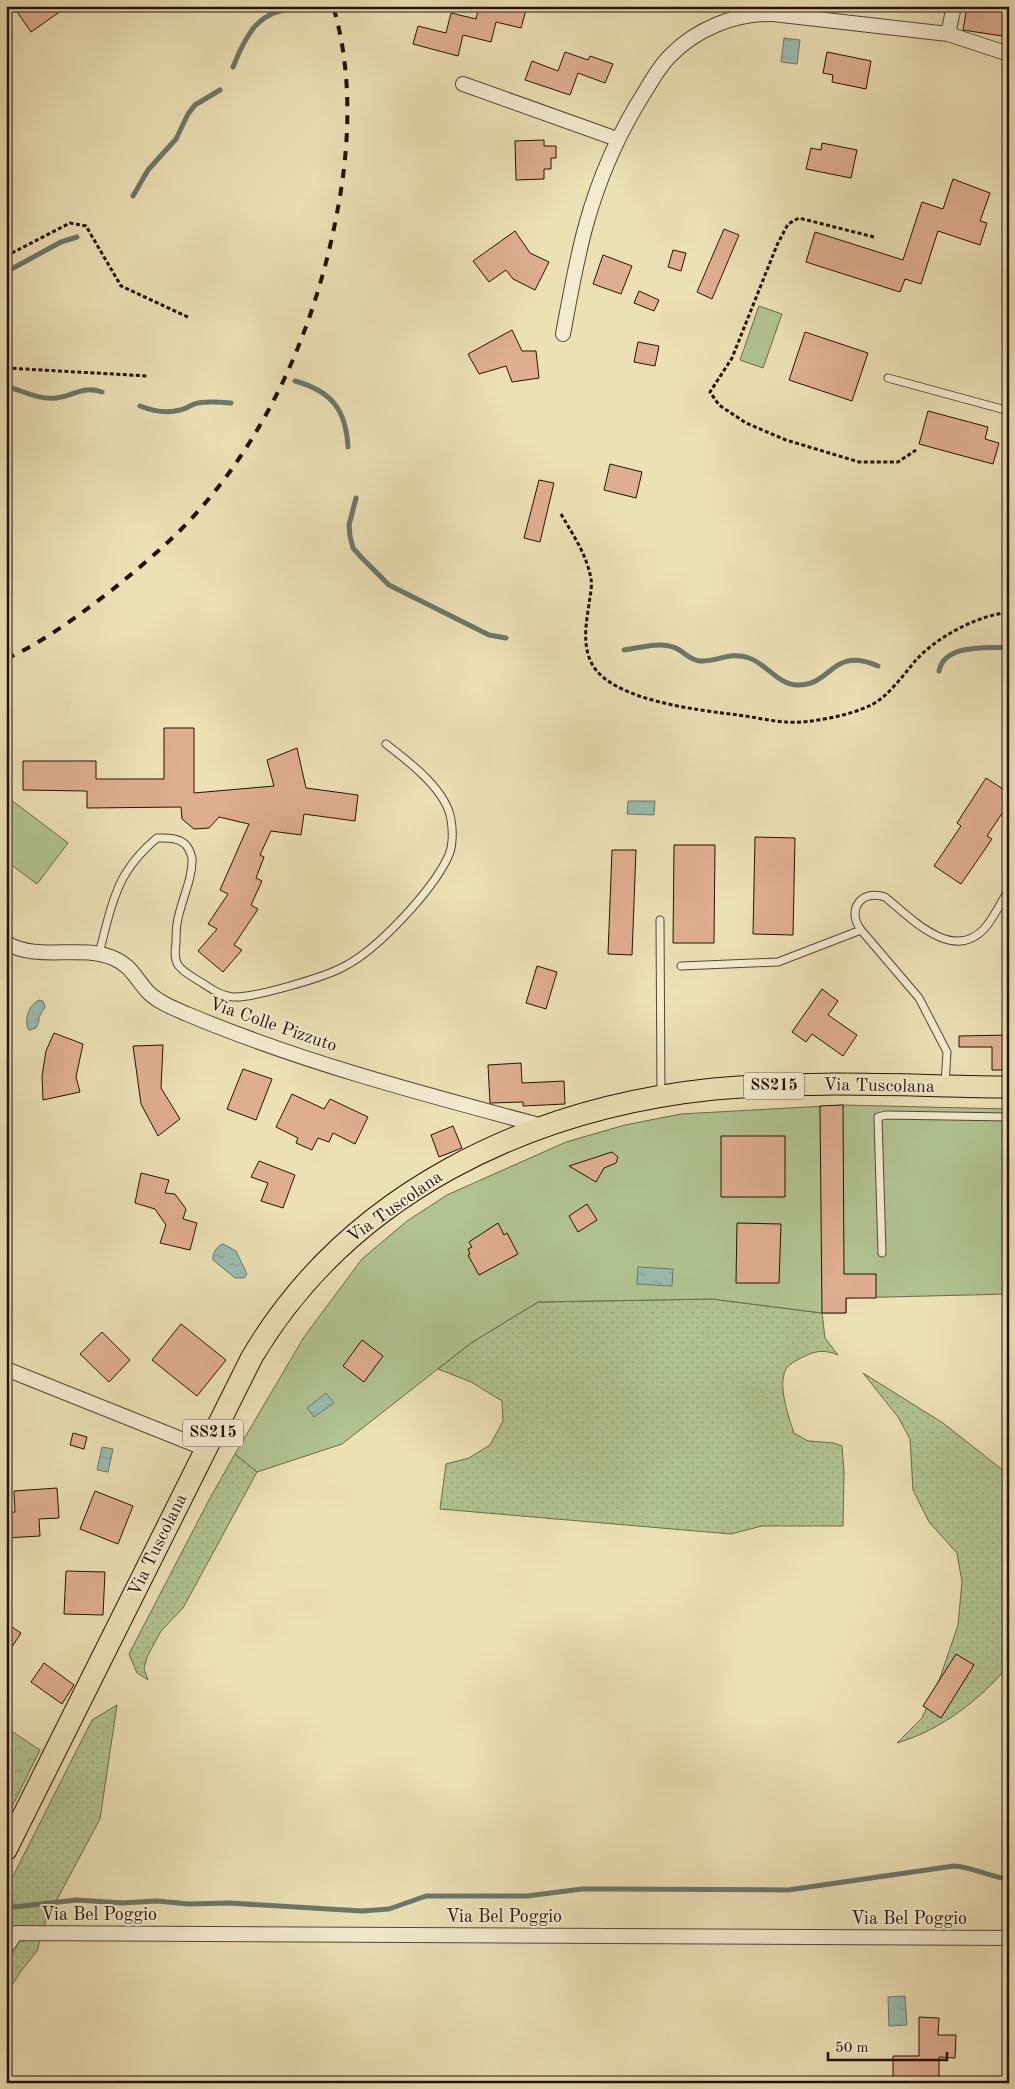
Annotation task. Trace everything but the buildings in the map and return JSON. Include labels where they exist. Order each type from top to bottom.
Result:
[{"type":"main road","name":"Via Tuscolana","points":[[6,1850],[252,1357],[269,1329],[297,1292],[342,1244],[374,1217],[425,1179],[500,1140],[596,1111],[661,1097],[700,1091],[757,1086],[945,1086],[983,1084],[1009,1087]]},
{"type":"street","points":[[948,34],[954,6]]},
{"type":"street","points":[[563,334],[586,225],[617,139],[654,76],[671,55],[698,35],[735,18],[773,14],[948,34],[1009,54]]},
{"type":"street","points":[[463,84],[617,139]]},
{"type":"street","name":"Via Colle Pizzuto","points":[[6,943],[27,952],[99,954],[114,958],[128,966],[148,992],[161,1002],[197,1018],[274,1047],[402,1087],[543,1126]]},
{"type":"street","points":[[6,1368],[206,1449]]},
{"type":"street","name":"Via Bel Poggio","points":[[6,1948],[16,1933],[1009,1938]]},
{"type":"lane","points":[[888,378],[1009,411]]},
{"type":"lane","points":[[99,954],[112,907],[125,874],[156,838],[173,838],[186,844],[192,856],[188,882],[177,923],[175,953],[178,964],[188,975],[222,994],[245,996],[324,975],[346,966],[366,952],[389,931],[429,887],[449,856],[452,836],[451,818],[438,794],[427,779],[386,744]]},
{"type":"lane","points":[[945,1086],[947,1052],[919,998],[861,930],[855,919],[857,906],[866,897],[879,895],[885,897],[932,934],[945,940],[959,941],[972,938],[983,930],[1009,889]]},
{"type":"lane","points":[[660,920],[661,1097]]},
{"type":"lane","points":[[681,966],[778,962],[861,930]]},
{"type":"lane","points":[[882,1253],[878,1117],[886,1115],[1009,1117]]},
{"type":"path","points":[[874,237],[799,218],[788,224],[777,245],[732,358],[710,392],[719,405],[746,423],[786,440],[859,462],[898,462],[916,450]]},
{"type":"path","points":[[6,256],[70,223],[86,226],[121,286],[190,318]]},
{"type":"path","points":[[6,368],[148,376]]},
{"type":"path","points":[[561,514],[586,556],[592,581],[584,640],[592,664],[609,683],[655,701],[692,709],[788,722],[831,718],[872,705],[902,678],[917,659],[936,643],[992,614],[1009,612]]},
{"type":"green space","points":[[759,306],[782,314],[763,368],[740,360]]},
{"type":"green space","points":[[6,796],[68,843],[37,884],[6,861]]},
{"type":"green space","points":[[843,1105],[1009,1109],[1009,1294],[846,1298],[846,1313],[822,1313],[712,1299],[538,1302],[471,1343],[342,1444],[257,1472],[235,1454],[304,1337],[362,1259],[407,1221],[447,1195],[566,1142],[625,1125],[681,1114]]},
{"type":"green space","points":[[712,1299],[822,1313],[825,1338],[838,1355],[829,1352],[818,1352],[809,1354],[792,1363],[786,1369],[783,1392],[794,1433],[808,1441],[834,1443],[842,1446],[844,1472],[843,1526],[762,1526],[731,1534],[440,1509],[446,1464],[469,1458],[490,1445],[503,1421],[502,1401],[471,1382],[438,1369],[471,1343],[538,1302]]},
{"type":"green space","points":[[863,1373],[943,1423],[1009,1475],[1009,1665],[998,1678],[959,1712],[929,1730],[897,1743],[922,1718],[940,1678],[958,1625],[962,1582],[957,1553],[929,1522],[913,1490],[910,1439],[898,1417]]},
{"type":"green space","points":[[235,1454],[257,1472],[183,1608],[161,1631],[147,1657],[144,1669],[148,1680],[137,1673],[129,1654]]},
{"type":"green space","points":[[117,1705],[100,1819],[46,1920],[37,1951],[21,1971],[6,1995],[6,1890],[92,1720]]},
{"type":"green space","points":[[13,1732],[40,1750],[6,1819],[6,1736]]},
{"type":"water","points":[[784,38],[800,40],[797,64],[781,62]]},
{"type":"water","points":[[628,801],[655,801],[654,815],[627,814]]},
{"type":"water","points":[[39,1000],[43,1001],[45,1007],[39,1017],[36,1028],[29,1030],[27,1026],[28,1013],[32,1005]]},
{"type":"water","points":[[223,1244],[236,1251],[247,1274],[244,1278],[235,1278],[213,1260],[215,1250]]},
{"type":"water","points":[[638,1267],[673,1269],[672,1286],[637,1284]]},
{"type":"water","points":[[326,1393],[334,1403],[314,1417],[307,1408]]},
{"type":"water","points":[[102,1447],[113,1449],[108,1472],[97,1470]]},
{"type":"water","points":[[905,1996],[907,2025],[889,2026],[888,1997]]},
{"type":"waterway","points":[[233,67],[243,44],[256,25],[274,13],[300,9]]},
{"type":"waterway","points":[[133,196],[148,170],[176,139],[188,114],[195,105],[220,90]]},
{"type":"waterway","points":[[6,272],[61,242],[77,237]]},
{"type":"waterway","points":[[295,381],[318,390],[334,404],[344,422],[348,447]]},
{"type":"waterway","points":[[6,386],[50,398],[63,397],[84,390],[102,392]]},
{"type":"waterway","points":[[140,406],[155,411],[170,412],[198,403],[231,403]]},
{"type":"waterway","points":[[356,498],[349,525],[353,548],[389,585],[489,635],[506,638]]},
{"type":"waterway","points":[[624,650],[655,645],[667,646],[677,648],[693,659],[700,661],[742,656],[755,661],[784,682],[798,685],[819,679],[841,663],[863,661],[878,666]]},
{"type":"waterway","points":[[939,671],[943,662],[949,656],[958,652],[968,649],[1009,647]]},
{"type":"waterway","points":[[14,1907],[77,1900],[122,1903],[157,1901],[189,1904],[229,1903],[362,1911],[389,1909],[426,1896],[527,1896],[582,1889],[788,1890],[954,1866],[1009,1879]]},
{"type":"railway","points":[[6,659],[61,628],[112,590],[163,547],[182,529],[219,486],[244,452],[266,415],[302,337],[328,255],[337,213],[345,162],[347,110],[344,57],[333,6]]}]
